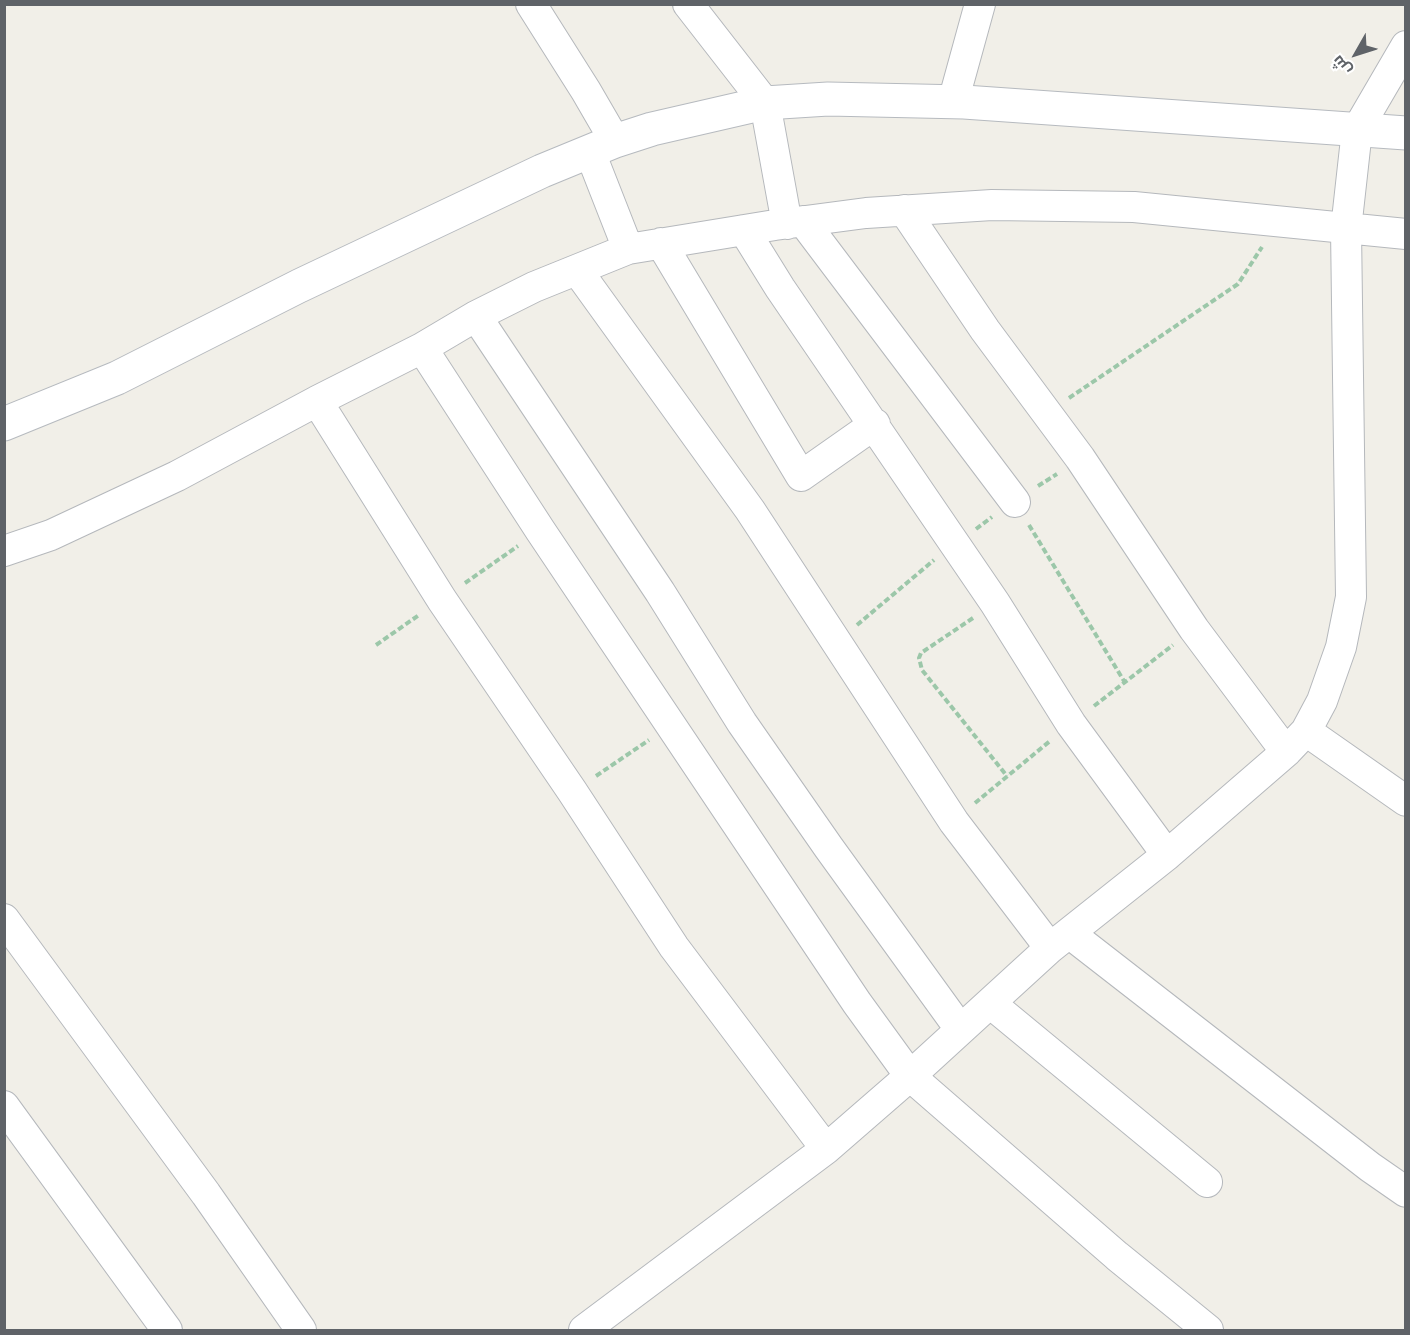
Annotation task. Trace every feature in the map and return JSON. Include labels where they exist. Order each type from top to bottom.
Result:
[{"type":"main road","points":[[4,424],[117,378],[299,286],[542,171],[602,146],[652,129],[765,103],[828,99],[953,102],[1406,133]]},
{"type":"street","points":[[531,4],[586,91],[628,249]]},
{"type":"street","points":[[688,4],[765,103],[795,222],[1015,502]]},
{"type":"street","points":[[953,102],[980,4]]},
{"type":"street","points":[[584,1330],[826,1149],[1059,940],[1167,855],[1286,752],[1306,731],[1322,700],[1341,647],[1351,597],[1346,229],[1358,130],[1406,46]]},
{"type":"street","points":[[4,551],[51,535],[177,476],[422,348],[476,316],[534,287],[628,249],[795,222],[904,210],[1035,204],[1134,207],[1406,234]]},
{"type":"street","points":[[904,210],[985,330],[1080,458],[1194,628],[1286,752]]},
{"type":"street","points":[[744,230],[780,288],[995,603],[1071,724],[1167,855]]},
{"type":"street","points":[[661,243],[801,476],[874,424]]},
{"type":"street","points":[[577,270],[743,500],[954,822],[1059,940],[1406,1192]]},
{"type":"street","points":[[476,316],[660,592],[742,723],[960,1029]]},
{"type":"street","points":[[422,348],[671,726],[857,1003],[910,1076],[1117,1257],[1208,1330]]},
{"type":"street","points":[[317,401],[442,600],[674,946],[826,1149]]},
{"type":"street","points":[[1306,731],[1406,801]]},
{"type":"street","points":[[4,919],[206,1194],[301,1330]]},
{"type":"street","points":[[990,1003],[1207,1182]]},
{"type":"street","points":[[4,1106],[167,1330]]},
{"type":"path","points":[[1046,413],[1238,284],[1276,222]]},
{"type":"path","points":[[836,642],[955,543],[1080,458]]},
{"type":"path","points":[[1015,502],[1124,681]]},
{"type":"path","points":[[376,645],[540,530]]},
{"type":"path","points":[[995,603],[921,653],[919,658],[922,670],[1007,776]]},
{"type":"path","points":[[954,822],[1124,681],[1194,628]]},
{"type":"path","points":[[572,791],[671,726]]}]
